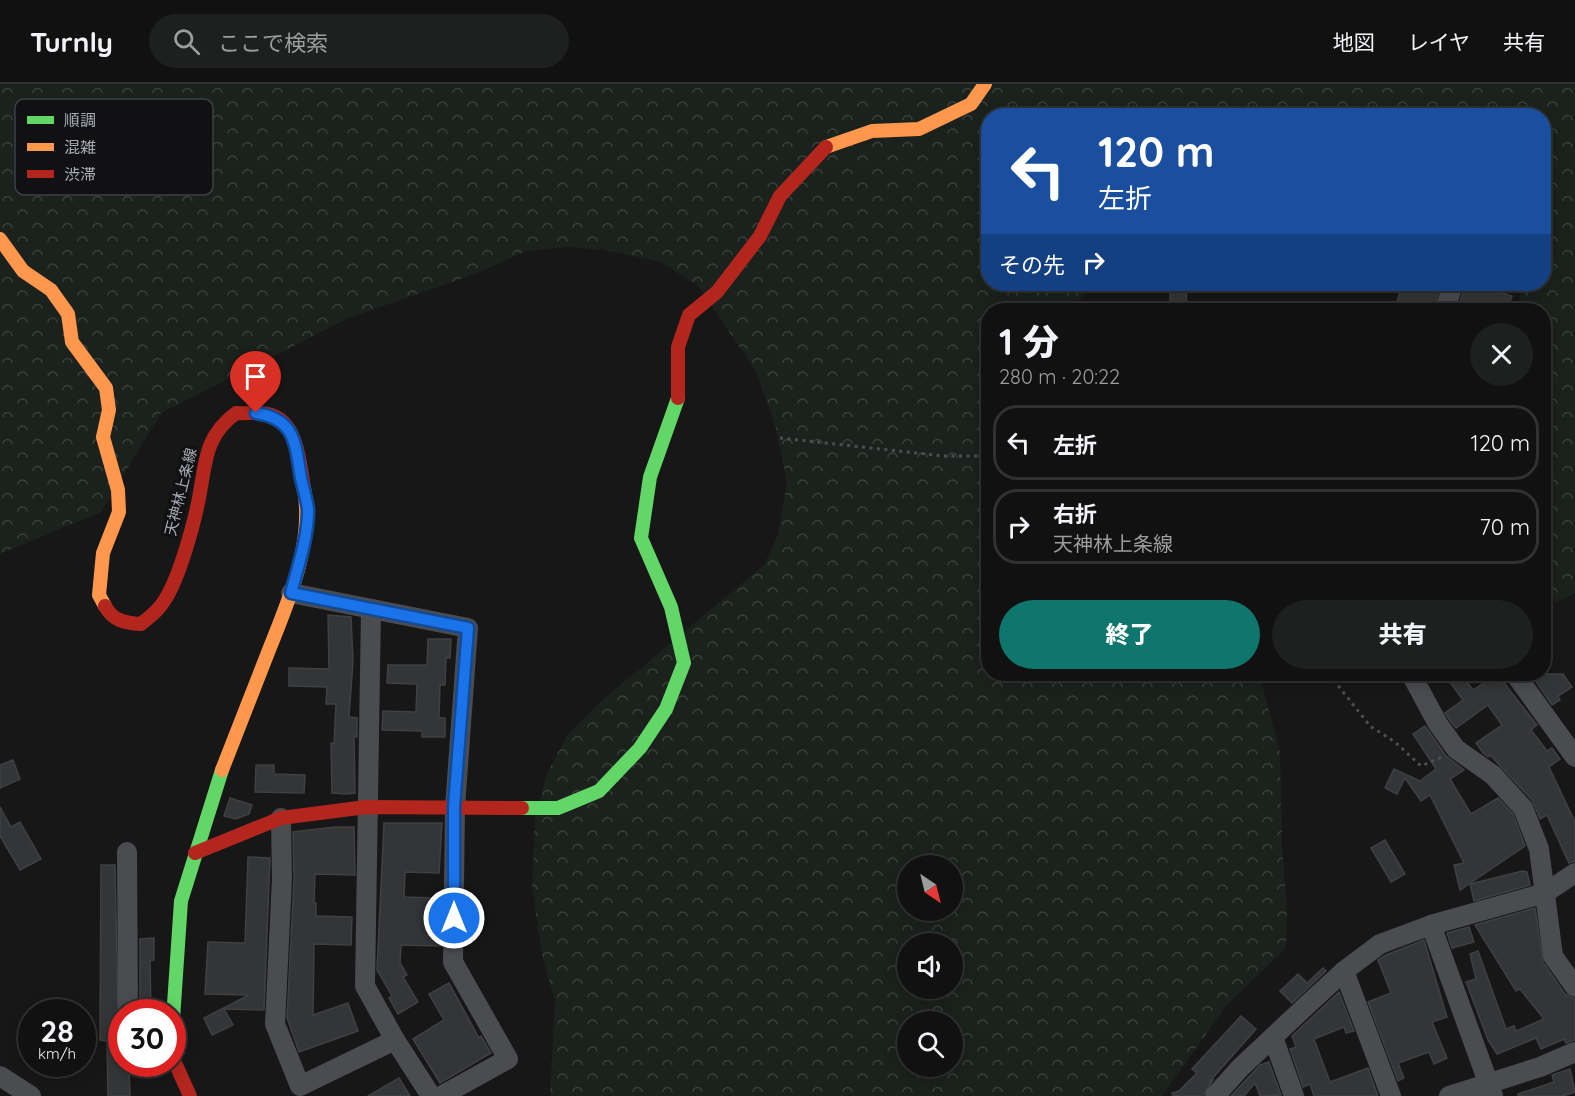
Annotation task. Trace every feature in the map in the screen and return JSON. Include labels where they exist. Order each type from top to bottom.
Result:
[{"type":"main road","points":[[195,853],[281,818],[366,807],[558,808],[599,791],[640,748],[666,709],[684,663],[671,607],[641,538],[650,477],[678,402],[678,347],[689,315],[717,292],[760,236],[780,196],[827,146],[872,131],[919,129],[971,104],[985,84]]},
{"type":"main road","name":"天神林上条線","points":[[0,239],[23,271],[51,290],[68,314],[72,342],[106,388],[109,410],[103,437],[118,490],[119,512],[103,554],[99,574],[99,595],[109,614],[123,623],[141,624],[157,611],[167,597],[199,500],[206,457],[214,433],[221,424],[236,413],[273,415],[287,425],[298,452],[308,509],[303,544],[291,593],[220,775],[181,901],[174,999]]},
{"type":"main road","points":[[181,1077],[190,1096]]},
{"type":"street","points":[[291,593],[468,628],[454,807],[453,962],[508,1059],[441,1096]]},
{"type":"street","points":[[371,609],[366,807],[365,986],[395,1040],[431,1096]]},
{"type":"street","points":[[1415,681],[1438,724],[1456,748],[1493,775],[1523,808],[1539,849],[1553,956],[1575,987]]},
{"type":"street","points":[[1520,681],[1575,757]]},
{"type":"street","points":[[281,818],[282,879],[275,1024],[300,1086],[395,1040]]},
{"type":"street","points":[[127,852],[128,999]]},
{"type":"street","points":[[1215,1096],[1344,971],[1380,944],[1431,925],[1545,893],[1575,873]]},
{"type":"street","points":[[1431,925],[1491,1090]]},
{"type":"street","points":[[1344,971],[1391,1096]]},
{"type":"street","points":[[1274,1037],[1294,1096]]},
{"type":"street","points":[[1449,1096],[1491,1090],[1575,1052]]},
{"type":"street","points":[[0,1076],[31,1096]]},
{"type":"path","points":[[780,438],[944,456],[981,456]]},
{"type":"path","points":[[1335,681],[1370,726],[1395,742],[1421,766],[1456,748]]},
{"type":"green space","points":[[0,84],[1575,84],[1575,593],[1556,603],[1551,596],[1551,303],[1520,303],[1520,291],[1551,291],[1551,108],[981,108],[981,291],[1089,291],[1075,303],[981,303],[981,681],[1261,681],[1280,752],[1282,846],[1287,909],[1286,948],[1226,1006],[1162,1096],[550,1096],[555,1002],[542,955],[532,887],[535,818],[547,773],[568,734],[600,702],[764,565],[778,535],[787,483],[776,428],[757,373],[698,286],[661,262],[606,250],[566,247],[526,251],[478,273],[349,318],[161,413],[101,512],[0,554]]},
{"type":"building","points":[[1170,291],[1187,291],[1186,303],[1170,303]]},
{"type":"building","points":[[1400,291],[1439,291],[1435,303],[1397,303]]},
{"type":"building","points":[[1463,291],[1494,291],[1512,296],[1510,303],[1460,303]]},
{"type":"building","points":[[328,615],[351,617],[353,661],[349,717],[357,718],[357,737],[354,736],[355,793],[332,793],[331,743],[334,744],[336,704],[326,704],[327,687],[289,686],[289,668],[329,669]]},
{"type":"building","points":[[428,639],[451,639],[450,658],[446,658],[445,685],[440,685],[439,718],[445,718],[445,737],[422,737],[422,731],[382,730],[383,711],[416,712],[417,684],[387,683],[388,665],[427,665]]},
{"type":"building","points":[[1551,674],[1563,674],[1572,687],[1558,696],[1560,700],[1552,705],[1536,681],[1551,681]]},
{"type":"building","points":[[1449,681],[1466,681],[1473,690],[1486,681],[1502,681],[1537,725],[1531,730],[1547,751],[1552,748],[1560,759],[1549,767],[1575,822],[1575,861],[1569,863],[1547,815],[1540,819],[1532,800],[1490,755],[1488,757],[1483,753],[1476,743],[1502,725],[1488,705],[1456,728],[1448,718],[1445,713],[1463,700]]},
{"type":"building","points":[[1425,726],[1446,756],[1464,770],[1450,779],[1471,814],[1498,798],[1513,814],[1525,846],[1460,890],[1454,865],[1464,863],[1430,795],[1421,801],[1405,778],[1397,794],[1385,788],[1394,769],[1420,781],[1436,769],[1413,734]]},
{"type":"building","points":[[13,760],[20,779],[0,788],[0,765]]},
{"type":"building","points":[[256,765],[274,765],[274,774],[305,775],[304,793],[255,792]]},
{"type":"building","points":[[230,798],[252,805],[249,814],[236,819],[224,816]]},
{"type":"building","points":[[0,807],[11,827],[20,822],[41,859],[20,870],[0,836]]},
{"type":"building","points":[[384,823],[442,823],[439,873],[405,872],[404,897],[438,898],[437,927],[441,927],[441,946],[401,945],[400,963],[407,975],[403,977],[418,1002],[398,1014],[389,998],[392,996],[377,970]]},
{"type":"building","points":[[354,827],[355,875],[315,874],[314,903],[316,903],[316,916],[352,917],[351,945],[314,944],[313,1015],[348,1003],[358,1031],[299,1052],[287,1018],[294,880],[293,832]]},
{"type":"building","points":[[1385,840],[1405,874],[1391,882],[1371,848]]},
{"type":"building","points":[[248,857],[270,858],[264,1010],[224,1009],[233,1025],[212,1035],[204,1018],[249,995],[205,994],[208,942],[245,943]]},
{"type":"building","points":[[101,865],[115,865],[118,999],[108,999],[108,1077],[129,1077],[130,1096],[108,1096],[107,1041],[100,1040]]},
{"type":"building","points":[[1522,871],[1527,872],[1530,885],[1474,901],[1470,884]]},
{"type":"building","points":[[1535,908],[1543,962],[1565,994],[1575,999],[1575,1040],[1566,1043],[1564,1039],[1541,1049],[1536,1038],[1497,1054],[1488,1040],[1466,982],[1476,979],[1470,954],[1478,951],[1506,1029],[1514,1026],[1516,1031],[1544,1019],[1520,989],[1516,991],[1475,925]]},
{"type":"building","points":[[1469,927],[1474,942],[1452,948],[1447,933]]},
{"type":"building","points":[[154,938],[154,960],[150,960],[151,999],[140,999],[140,939]]},
{"type":"building","points":[[1424,940],[1447,1017],[1432,1022],[1447,1058],[1434,1064],[1429,1052],[1398,1063],[1404,1078],[1398,1081],[1368,1002],[1391,993],[1378,960]]},
{"type":"building","points":[[1323,968],[1326,971],[1292,1003],[1280,991],[1298,974],[1307,983]]},
{"type":"building","points":[[449,983],[479,1038],[481,1036],[491,1053],[440,1083],[413,1039],[444,1020],[429,994]]},
{"type":"building","points":[[1339,992],[1354,1031],[1346,1033],[1344,1027],[1314,1039],[1330,1082],[1368,1068],[1378,1096],[1314,1096],[1310,1084],[1303,1087],[1290,1049],[1296,1047],[1292,1036]]},
{"type":"building","points":[[1241,1016],[1256,1029],[1210,1081],[1213,1080],[1203,1096],[1173,1096],[1172,1093],[1179,1091],[1197,1073],[1192,1069]]},
{"type":"building","points":[[1269,1062],[1281,1095],[1260,1096],[1255,1083],[1244,1096],[1231,1096],[1260,1065]]},
{"type":"building","points":[[1570,1069],[1575,1092],[1563,1096],[1518,1096],[1518,1094],[1554,1082],[1552,1075]]},
{"type":"building","points":[[399,1078],[410,1096],[368,1096]]},
{"type":"traffic: fast","points":[[522,808],[558,808],[599,791],[640,748],[666,709],[684,663],[671,607],[641,538],[650,477],[678,398]]},
{"type":"traffic: fast","points":[[174,999],[181,901],[222,770]]},
{"type":"traffic: slow","points":[[826,147],[872,131],[919,129],[971,104],[985,84]]},
{"type":"traffic: slow","points":[[0,239],[23,271],[51,290],[68,314],[72,342],[106,388],[109,410],[103,437],[118,490],[119,512],[103,553],[99,595],[105,606]]},
{"type":"traffic: slow","points":[[222,770],[291,594],[305,531],[304,488]]},
{"type":"traffic: jam","points":[[678,398],[678,347],[689,315],[717,292],[760,236],[780,196],[826,147]]},
{"type":"traffic: jam","points":[[105,606],[112,615],[120,620],[141,624],[164,602],[190,535],[208,451],[218,431],[236,413],[265,414],[282,421],[293,437],[304,488]]},
{"type":"traffic: jam","points":[[195,853],[281,818],[366,807],[522,808]]},
{"type":"traffic: jam","points":[[181,1077],[190,1096]]},
{"type":"route","points":[[256,413],[273,415],[287,425],[298,452],[300,475],[308,509],[303,544],[291,593],[468,628],[454,807],[454,918]]}]
